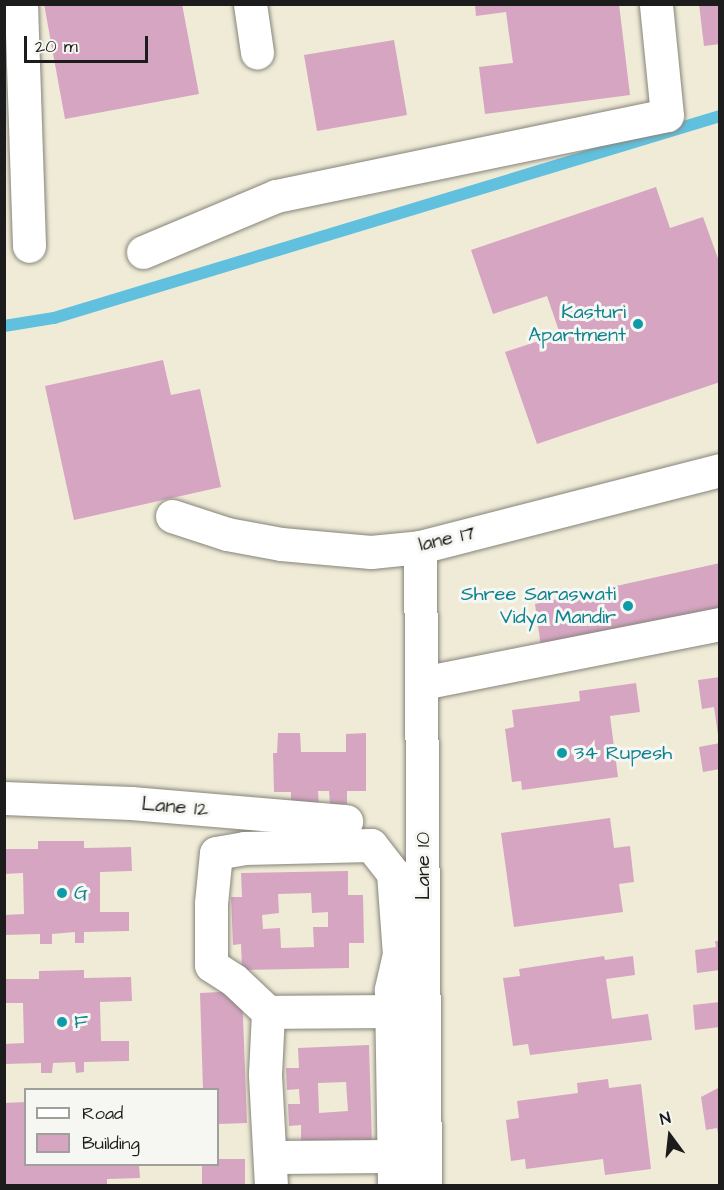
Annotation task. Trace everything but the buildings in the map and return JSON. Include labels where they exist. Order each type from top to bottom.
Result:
[{"type":"street","points":[[21,4],[29,246]]},
{"type":"street","points":[[250,4],[257,52]]},
{"type":"street","points":[[143,252],[276,196],[667,115],[656,4]]},
{"type":"street","name":"lane 17","points":[[172,516],[227,534],[281,544],[371,552],[420,547],[720,470]]},
{"type":"street","name":"Lane 10","points":[[420,547],[423,682],[425,1185]]},
{"type":"street","points":[[423,682],[720,624]]},
{"type":"street","name":"Lane 12","points":[[4,798],[131,803],[346,821]]},
{"type":"street","points":[[268,1012],[265,1074],[270,1171],[394,1171],[391,1012],[391,990],[399,954],[393,873],[370,845],[244,848],[216,853],[210,903],[211,965],[234,980],[268,1012],[391,1012],[424,1011]]},
{"type":"waterway","points":[[4,326],[54,318],[720,116]]},
{"type":"place","name":"Kasturi Apartment","points":[[638,324]]},
{"type":"place","name":"Shree Saraswati Vidya Mandir","points":[[628,606]]},
{"type":"place","name":"34 Rupesh","points":[[562,753]]},
{"type":"place","name":"G","points":[[62,893]]},
{"type":"place","name":"F","points":[[62,1022]]}]
